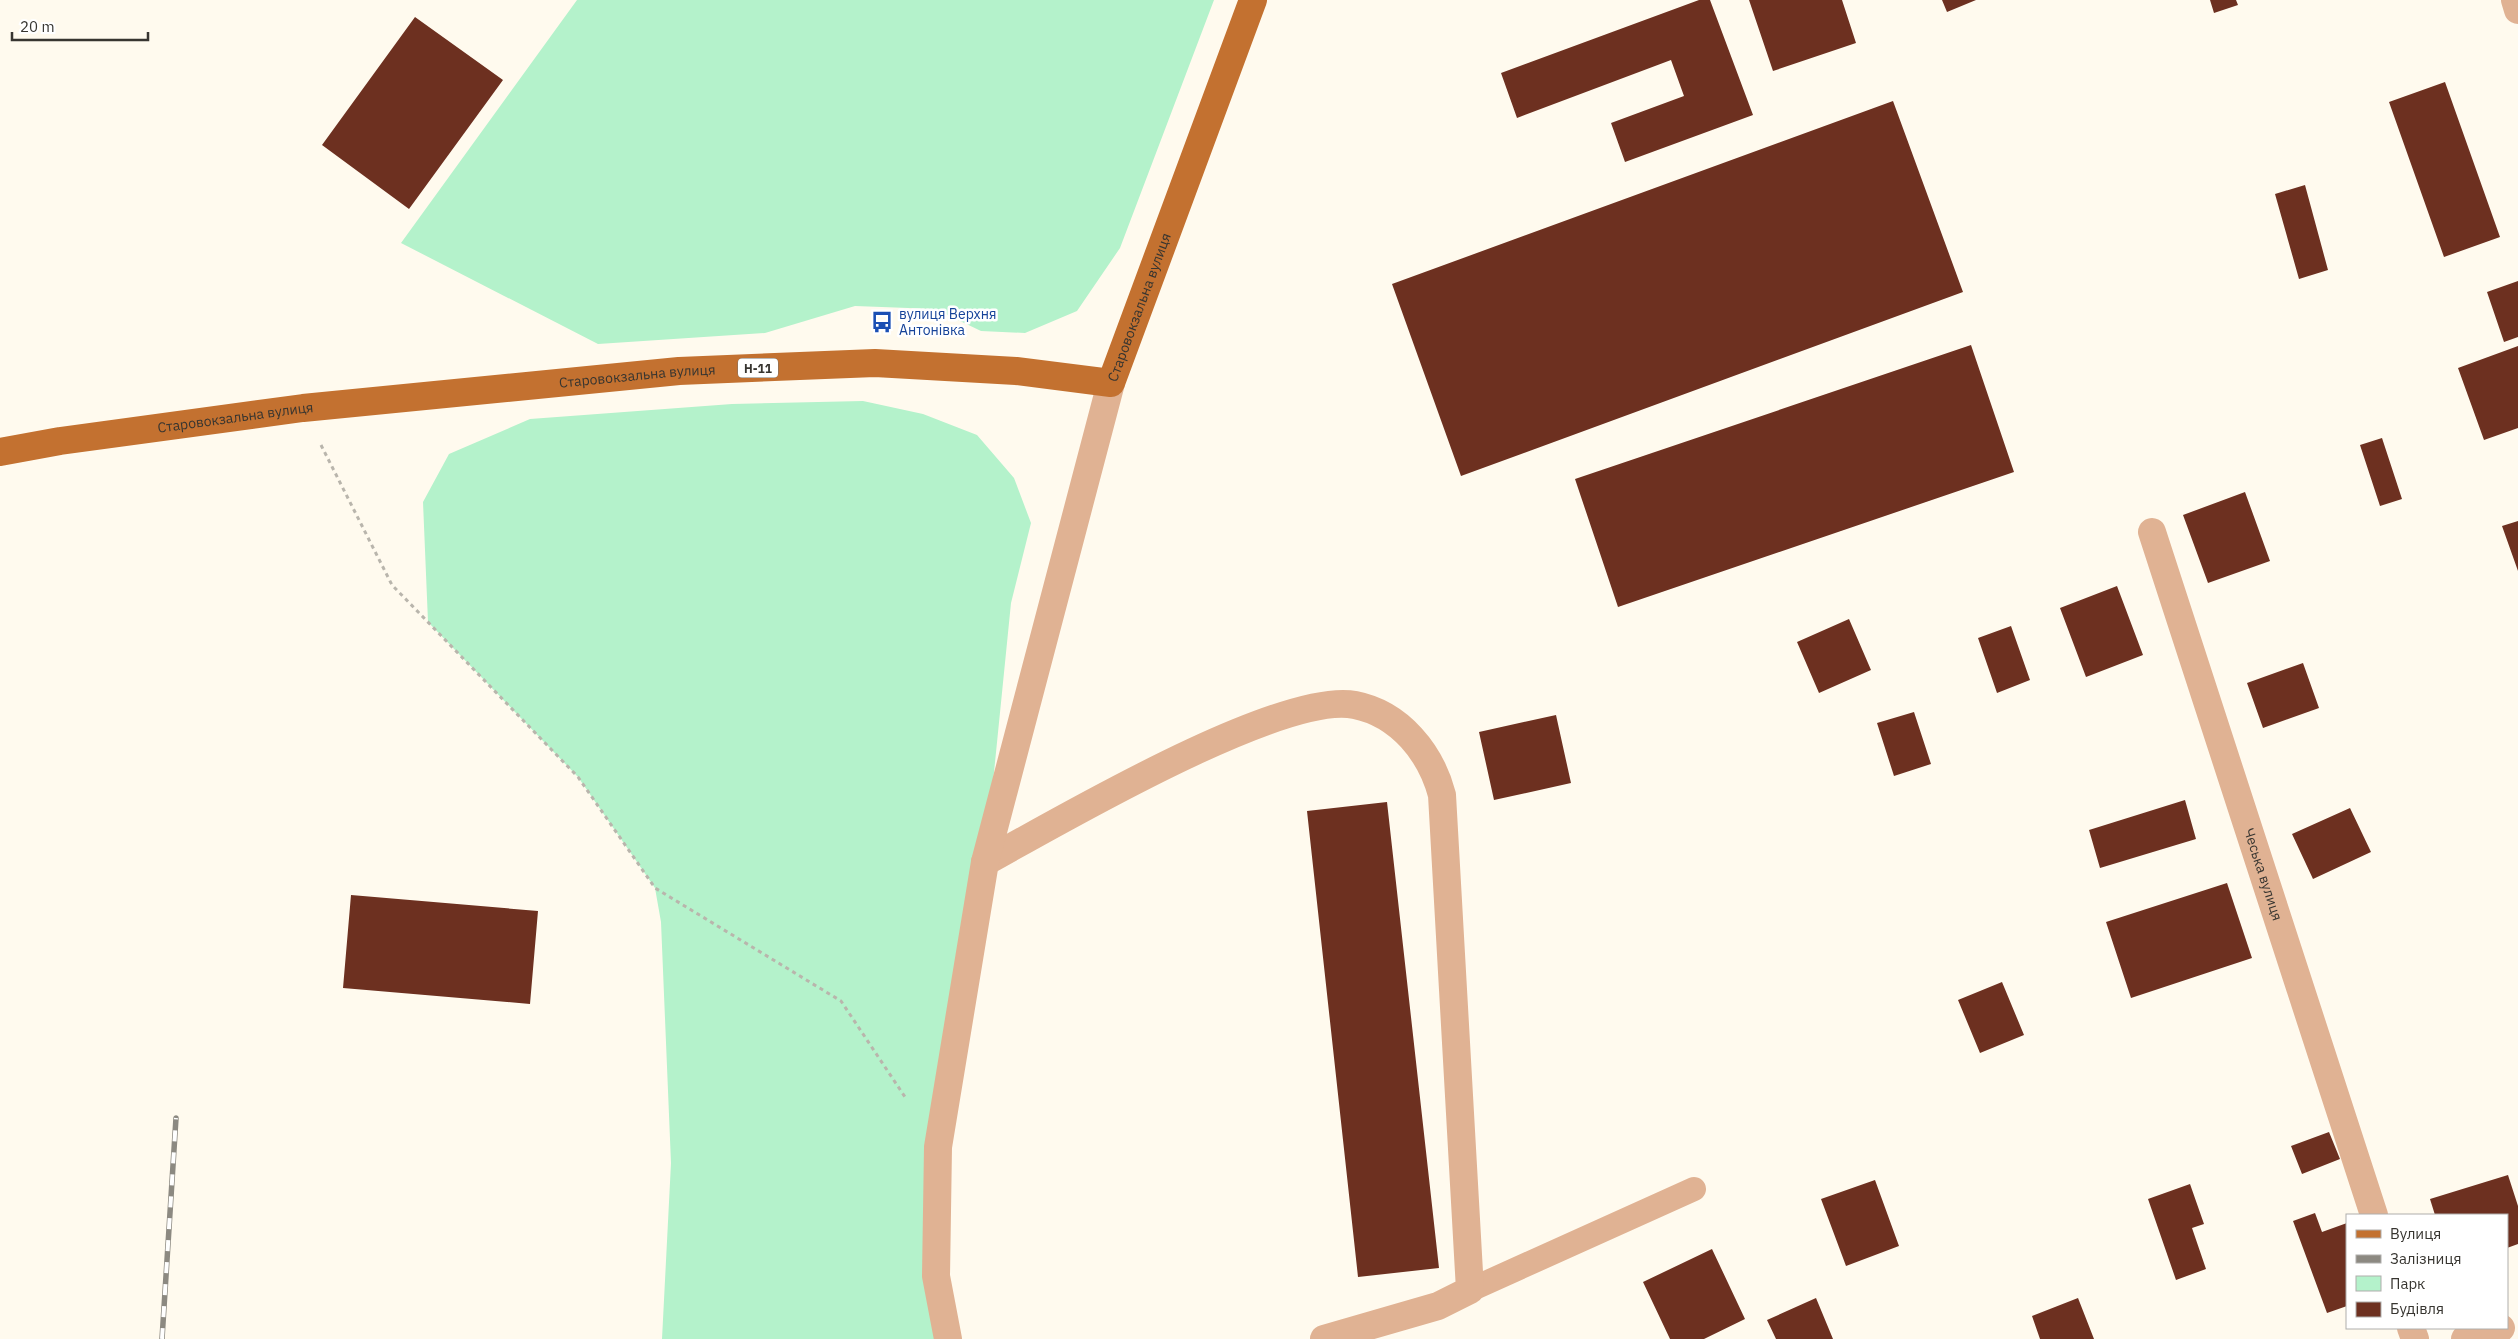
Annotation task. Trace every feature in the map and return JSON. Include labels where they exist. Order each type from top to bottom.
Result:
[{"type":"main road","name":"Старовокзальна вулиця","points":[[0,452],[60,441],[303,408],[679,371],[875,363],[1016,371],[1111,383],[1253,0]]},
{"type":"street","points":[[2515,0],[2518,10]]},
{"type":"street","points":[[948,1339],[936,1276],[938,1147],[985,862],[1111,383]]},
{"type":"street","name":"Чеська вулиця","points":[[2152,532],[2374,1214]]},
{"type":"street","points":[[985,862],[1159,770],[1240,731],[1309,707],[1354,704],[1375,711],[1393,721],[1426,755],[1436,774],[1442,795],[1470,1290],[1438,1306],[1324,1339]]},
{"type":"street","points":[[2465,1339],[2498,1329]]},
{"type":"lane","points":[[1470,1290],[1694,1189]]},
{"type":"path","points":[[303,408],[392,584],[578,777],[654,888],[841,1001],[938,1147]]},
{"type":"green space","points":[[577,0],[1214,0],[1120,248],[1077,311],[1025,333],[981,331],[935,309],[855,306],[765,333],[598,344],[401,243]]},
{"type":"green space","points":[[863,401],[923,414],[977,435],[1014,478],[1031,523],[1011,603],[985,862],[938,1147],[948,1339],[662,1339],[671,1163],[661,922],[655,888],[578,777],[428,622],[423,502],[449,454],[530,419],[732,404]]},
{"type":"building","points":[[1699,0],[1710,0],[1753,115],[1625,162],[1611,123],[1684,96],[1671,60],[1517,118],[1501,73]]},
{"type":"building","points":[[1749,0],[1842,0],[1856,43],[1773,71]]},
{"type":"building","points":[[1942,0],[1976,0],[1947,12]]},
{"type":"building","points":[[2210,0],[2236,0],[2238,5],[2214,13]]},
{"type":"building","points":[[415,17],[503,80],[409,209],[322,145]]},
{"type":"building","points":[[2445,82],[2500,237],[2444,257],[2389,102]]},
{"type":"building","points":[[1893,101],[1963,292],[1461,476],[1392,284]]},
{"type":"building","points":[[2305,185],[2328,270],[2299,279],[2275,194]]},
{"type":"building","points":[[2518,281],[2518,337],[2504,342],[2487,292]]},
{"type":"building","points":[[1971,345],[2014,472],[1618,607],[1575,479]]},
{"type":"building","points":[[2518,346],[2518,428],[2484,440],[2458,368]]},
{"type":"building","points":[[2382,438],[2402,499],[2380,506],[2360,445]]},
{"type":"building","points":[[2245,492],[2270,561],[2208,583],[2183,515]]},
{"type":"building","points":[[2518,521],[2518,571],[2502,526]]},
{"type":"building","points":[[2117,586],[2143,655],[2086,677],[2060,608]]},
{"type":"building","points":[[1849,619],[1871,670],[1819,693],[1797,642]]},
{"type":"building","points":[[2011,626],[2030,680],[1997,693],[1978,638]]},
{"type":"building","points":[[2303,663],[2319,708],[2263,728],[2247,683]]},
{"type":"building","points":[[1914,712],[1931,764],[1894,776],[1877,723]]},
{"type":"building","points":[[1556,715],[1571,783],[1494,800],[1479,732]]},
{"type":"building","points":[[2185,800],[2196,839],[2100,868],[2089,830]]},
{"type":"building","points":[[1387,802],[1439,1268],[1358,1277],[1307,811]]},
{"type":"building","points":[[2350,808],[2371,852],[2313,879],[2292,834]]},
{"type":"building","points":[[2227,883],[2252,958],[2131,998],[2106,922]]},
{"type":"building","points":[[351,895],[538,911],[530,1004],[343,988]]},
{"type":"building","points":[[2002,982],[2024,1035],[1980,1053],[1958,1000]]},
{"type":"building","points":[[2329,1132],[2340,1159],[2302,1174],[2291,1146]]},
{"type":"building","points":[[2508,1175],[2518,1206],[2518,1244],[2508,1248],[2508,1214],[2435,1214],[2430,1199]]},
{"type":"building","points":[[1875,1180],[1899,1246],[1846,1266],[1821,1199]]},
{"type":"building","points":[[2190,1184],[2204,1224],[2192,1228],[2206,1269],[2176,1280],[2148,1199]]},
{"type":"building","points":[[2315,1213],[2322,1232],[2346,1223],[2346,1306],[2327,1313],[2293,1221]]},
{"type":"building","points":[[1712,1249],[1745,1319],[1704,1339],[1670,1339],[1643,1282]]},
{"type":"building","points":[[1816,1298],[1833,1339],[1776,1339],[1767,1320]]},
{"type":"building","points":[[2078,1298],[2094,1339],[2040,1339],[2032,1316]]},
{"type":"railway","points":[[162,1339],[176,1118]]},
{"type":"place","name":"вулиця Верхня Антонівка","points":[[882,322]]}]
